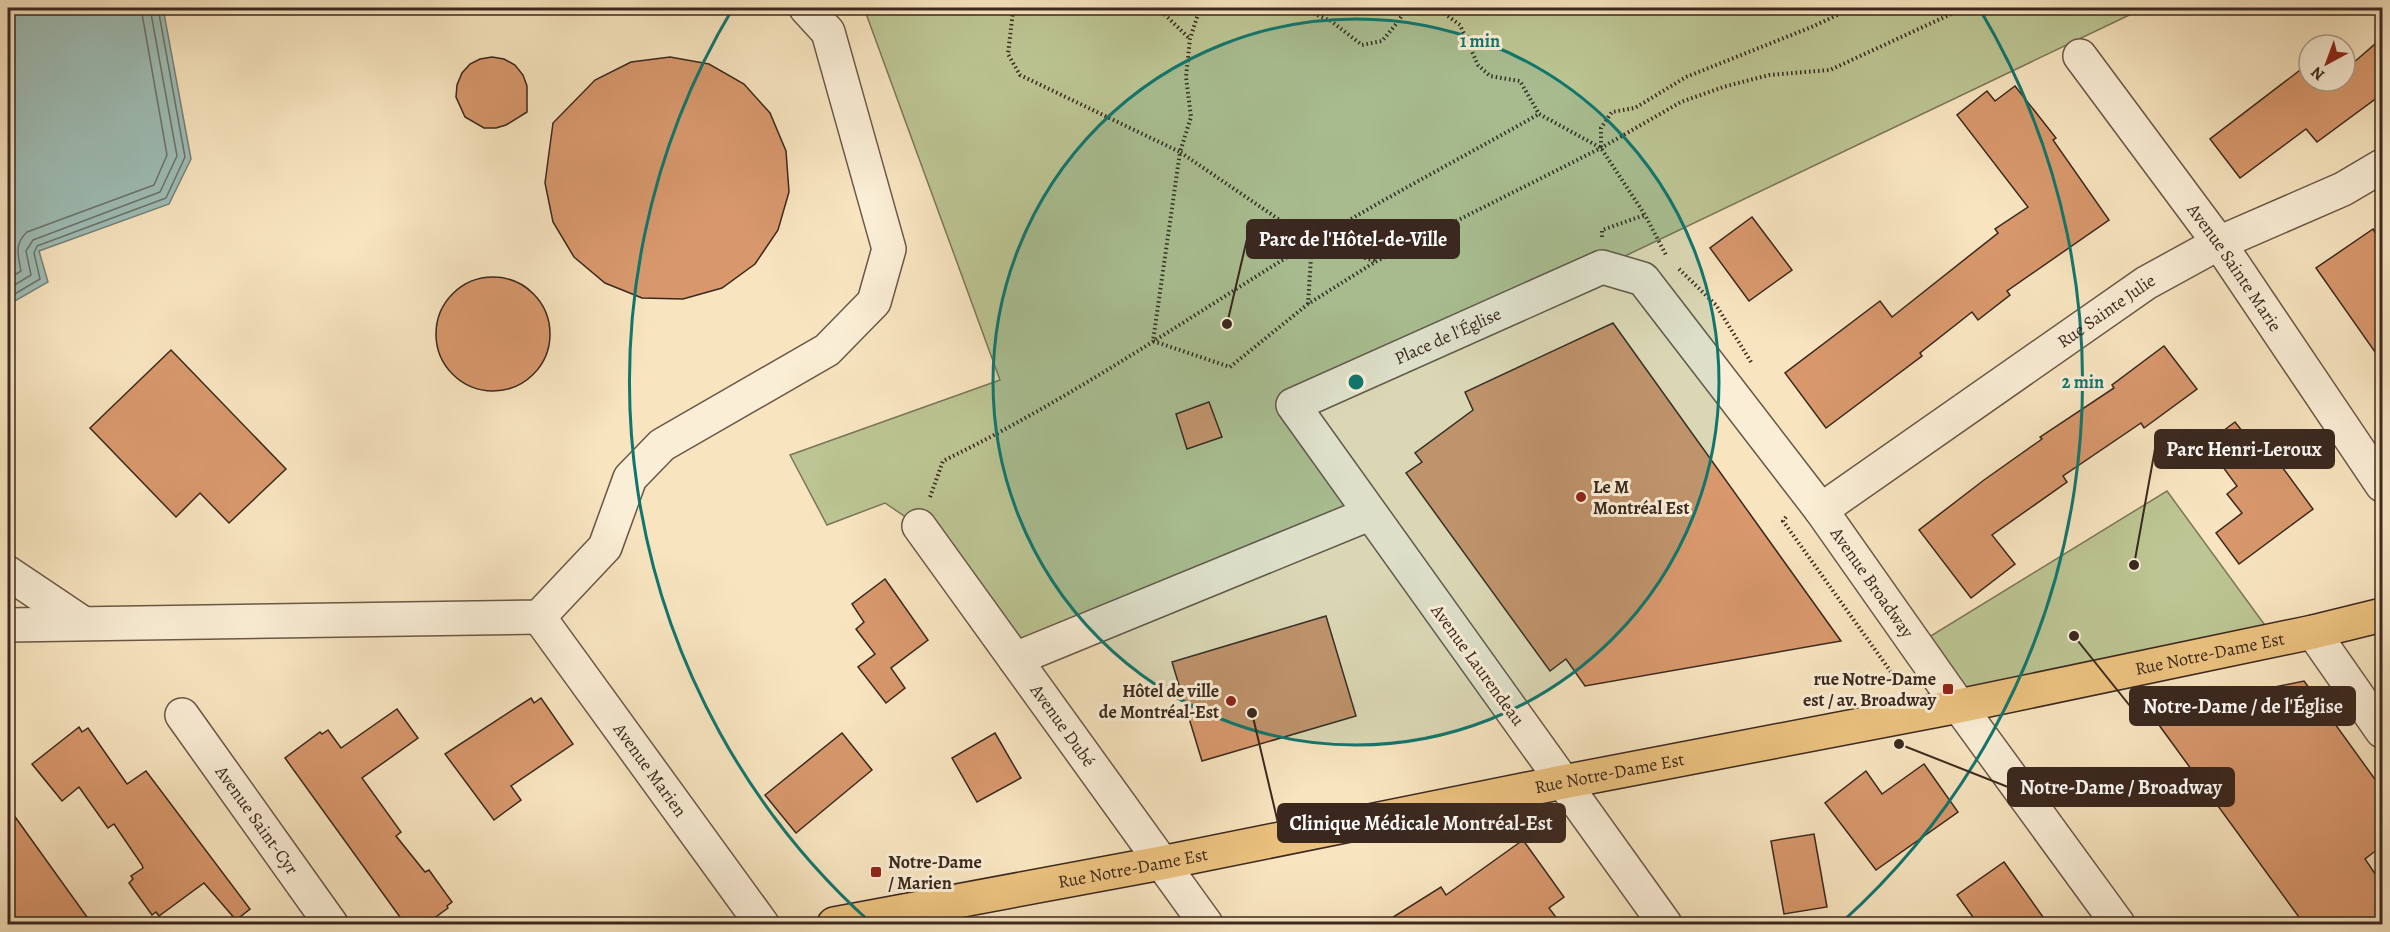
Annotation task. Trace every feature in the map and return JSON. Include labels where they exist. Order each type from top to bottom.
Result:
[{"type":"main road","name":"Rue Notre-Dame Est","points":[[834,924],[1161,863],[1563,782],[1959,706],[2313,632],[2382,615]]},
{"type":"street","points":[[8,625],[81,622],[539,617],[605,547],[630,478],[662,445],[827,350],[874,302],[889,249],[828,32],[806,8]]},
{"type":"street","name":"Avenue Sainte Marie","points":[[2080,56],[2219,243],[2382,485]]},
{"type":"street","name":"Rue Sainte Julie","points":[[1821,510],[2146,283],[2219,243],[2343,189],[2382,166]]},
{"type":"street","name":"Place de l'Église","points":[[1293,405],[1602,267]]},
{"type":"street","name":"Avenue Broadway","points":[[1602,267],[1643,279],[1821,510],[1959,706],[2118,924]]},
{"type":"street","name":"Avenue Laurendeau","points":[[1293,405],[1665,924]]},
{"type":"street","points":[[1015,659],[1369,514]]},
{"type":"street","name":"Avenue Dubé","points":[[919,526],[1206,924]]},
{"type":"street","points":[[8,573],[81,622]]},
{"type":"street","name":"Avenue Marien","points":[[539,617],[762,924]]},
{"type":"street","points":[[2313,632],[2382,731]]},
{"type":"street","name":"Avenue Saint-Cyr","points":[[182,716],[331,924]]},
{"type":"path","points":[[1022,8],[1013,11],[1008,54],[1020,75],[1180,152],[1312,242],[1376,262]]},
{"type":"path","points":[[1158,8],[1190,39]]},
{"type":"path","points":[[1153,341],[1180,152],[1191,117],[1186,76],[1190,39],[1200,8]]},
{"type":"path","points":[[1301,8],[1330,21],[1362,45],[1382,41],[1407,8]]},
{"type":"path","points":[[1437,8],[1460,25],[1478,65],[1490,76],[1520,81],[1539,114],[1601,147],[1645,215],[1602,230],[1602,267]]},
{"type":"path","points":[[1601,147],[1601,129],[1612,112],[1635,108],[1686,77],[1814,26],[1852,8]]},
{"type":"path","points":[[1153,341],[1230,367],[1308,304],[1376,262],[1601,147],[1681,102],[1723,87],[1769,75],[1830,70],[1964,8]]},
{"type":"path","points":[[919,526],[943,461],[987,440],[1153,341],[1312,242],[1539,114]]},
{"type":"path","points":[[1308,304],[1312,242]]},
{"type":"path","points":[[1783,521],[1889,669]]},
{"type":"green space","points":[[864,8],[2144,8],[1602,267],[1293,404],[1369,514],[1015,659],[919,526],[885,503],[827,525],[790,455],[1000,380]]},
{"type":"green space","points":[[2167,491],[2275,639],[1959,706],[1916,645]]},
{"type":"water","points":[[8,8],[163,8],[191,159],[169,204],[39,251],[48,282],[8,305]]},
{"type":"building","points":[[2382,38],[2382,94],[2317,142],[2306,129],[2240,178],[2210,139],[2297,72],[2297,93],[2357,93],[2357,60]]},
{"type":"building","points":[[492,57],[504,59],[515,65],[523,75],[527,86],[527,112],[506,125],[484,128],[465,117],[456,97],[457,85],[462,73],[470,64]]},
{"type":"building","points":[[670,57],[709,64],[744,84],[770,113],[786,151],[789,192],[778,230],[755,264],[722,288],[683,299],[642,298],[605,283],[574,257],[553,222],[545,183],[553,123],[595,80],[631,62]]},
{"type":"building","points":[[2015,86],[2056,138],[2053,140],[2109,220],[2007,291],[2010,295],[1978,320],[1972,312],[1920,353],[1922,356],[1826,428],[1785,373],[1880,301],[1892,317],[1998,233],[1995,229],[2028,207],[1957,115],[1987,91],[1995,101]]},
{"type":"building","points":[[1752,217],[1792,270],[1749,301],[1710,248]]},
{"type":"building","points":[[2373,229],[2382,244],[2382,362],[2316,268]]},
{"type":"building","points":[[493,277],[515,282],[533,294],[545,312],[550,334],[545,356],[533,374],[515,386],[493,391],[471,386],[453,374],[441,356],[436,334],[441,312],[453,294],[471,282]]},
{"type":"building","name":"Le M Montréal Est","points":[[1613,323],[1841,641],[1585,686],[1566,659],[1550,671],[1406,473],[1422,462],[1415,453],[1473,410],[1465,392]]},
{"type":"building","points":[[2164,346],[2197,389],[2144,428],[2141,423],[2063,476],[2067,482],[1992,535],[2015,564],[1971,598],[1919,530],[2042,439],[2040,437],[2114,388],[2112,385]]},
{"type":"building","points":[[171,350],[286,469],[229,523],[200,493],[176,517],[90,428]]},
{"type":"building","points":[[1209,402],[1222,437],[1187,449],[1176,414]]},
{"type":"building","points":[[2235,422],[2246,436],[2255,430],[2313,509],[2239,564],[2216,533],[2242,513],[2227,494],[2237,486],[2206,444]]},
{"type":"building","points":[[885,579],[928,640],[891,668],[905,688],[886,703],[858,667],[875,654],[856,629],[864,622],[852,604]]},
{"type":"building","points":[[1326,616],[1356,716],[1202,761],[1172,662]]},
{"type":"building","points":[[2304,681],[2382,789],[2382,846],[2365,859],[2382,884],[2382,924],[2304,924],[2159,725],[2164,710]]},
{"type":"building","points":[[531,698],[534,703],[541,698],[573,744],[511,786],[521,800],[494,820],[445,754]]},
{"type":"building","points":[[397,709],[418,738],[362,778],[401,832],[396,836],[425,872],[429,870],[452,902],[447,906],[448,908],[426,924],[405,924],[285,758],[320,732],[322,734],[328,730],[341,748]]},
{"type":"building","points":[[79,727],[82,732],[88,728],[127,784],[146,771],[250,909],[236,920],[204,883],[159,916],[156,912],[152,915],[129,883],[133,879],[131,876],[143,868],[142,865],[114,824],[108,828],[79,787],[62,801],[32,764]]},
{"type":"building","points":[[842,733],[872,770],[796,833],[765,795]]},
{"type":"building","points":[[995,733],[1021,778],[977,802],[952,758]]},
{"type":"building","points":[[1924,764],[1958,812],[1876,870],[1825,803],[1866,771],[1882,794]]},
{"type":"building","points":[[8,807],[92,924],[8,924]]},
{"type":"building","points":[[1814,834],[1827,907],[1784,914],[1771,841]]},
{"type":"building","points":[[1523,840],[1564,897],[1549,908],[1561,924],[1382,924],[1441,887],[1446,895]]},
{"type":"building","points":[[2004,862],[2048,924],[1978,924],[1957,895]]},
{"type":"place","name":"Parc de l'Hôtel-de-Ville","points":[[1227,324]]},
{"type":"place","name":"Le M Montréal Est","points":[[1581,497]]},
{"type":"place","name":"Parc Henri-Leroux","points":[[2134,565]]},
{"type":"place","name":"Notre-Dame / de l'Église","points":[[2074,636]]},
{"type":"place","name":"rue Notre-Dame est / av. Broadway","points":[[1948,689]]},
{"type":"place","name":"Hôtel de ville de Montréal-Est","points":[[1231,701]]},
{"type":"place","name":"Clinique Médicale Montréal-Est","points":[[1252,713]]},
{"type":"place","name":"Notre-Dame / Broadway","points":[[1899,744]]},
{"type":"place","name":"Notre-Dame / Marien","points":[[876,872]]}]
